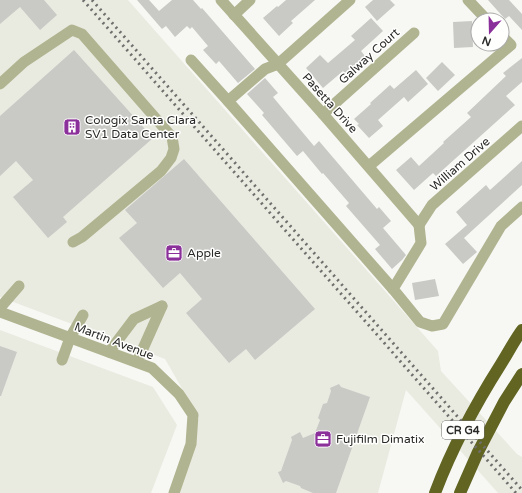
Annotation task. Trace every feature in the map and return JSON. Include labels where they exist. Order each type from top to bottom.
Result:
[{"type":"highway","name":"CR G4","points":[[435,493],[457,440],[488,384],[522,330]]},
{"type":"highway","name":"CR G4","points":[[460,493],[478,452],[504,402],[522,374]]},
{"type":"street","name":"Pasetta Drive","points":[[221,0],[369,166],[419,225]]},
{"type":"street","points":[[234,15],[250,0]]},
{"type":"street","points":[[228,102],[265,69],[278,64],[350,0]]},
{"type":"street","points":[[468,0],[479,12]]},
{"type":"street","points":[[0,84],[24,62],[72,30],[82,34],[172,137],[174,148],[171,158],[161,170],[82,237],[73,242]]},
{"type":"street","name":"Galway Court","points":[[323,114],[414,33]]},
{"type":"street","points":[[369,166],[503,52]]},
{"type":"street","points":[[191,60],[393,289],[420,322],[432,326],[443,324],[501,226],[522,207]]},
{"type":"street","name":"William Drive","points":[[419,225],[432,205],[522,126]]},
{"type":"street","points":[[393,289],[421,243],[419,225]]},
{"type":"street","points":[[0,308],[19,286]]},
{"type":"street","points":[[109,352],[134,319],[162,306],[137,362]]},
{"type":"street","name":"Martin Avenue","points":[[0,312],[152,368],[179,394],[193,415],[191,444],[174,493]]},
{"type":"street","points":[[62,360],[70,338],[83,315]]},
{"type":"shaded area","points":[[0,0],[128,0],[438,351],[441,371],[517,454],[522,457],[522,493],[498,493],[406,390],[378,493],[172,493],[199,418],[165,359],[0,297]]},
{"type":"shaded area","points":[[0,330],[153,387],[177,425],[151,493],[0,493]]},
{"type":"building","points":[[0,0],[44,0],[57,15],[40,30],[20,7],[0,24]]},
{"type":"building","points":[[137,0],[149,0],[159,11],[172,0],[193,0],[201,9],[202,8],[255,69],[238,83],[219,61],[216,64],[203,50],[208,46],[192,27],[190,29],[187,26],[175,37],[166,26],[162,29]]},
{"type":"building","points":[[286,0],[315,0],[291,21],[293,23],[279,36],[263,18]]},
{"type":"building","points":[[373,0],[390,0],[395,5],[377,21],[365,7]]},
{"type":"building","points":[[488,0],[509,0],[522,14],[522,30],[510,17],[510,12],[499,12]]},
{"type":"building","points":[[371,18],[383,31],[361,51],[365,56],[345,73],[343,71],[323,88],[306,68],[320,55],[328,63],[355,40],[351,36]]},
{"type":"building","points":[[470,21],[470,47],[454,48],[453,22]]},
{"type":"building","name":"Cologix Santa Clara SV1 Data Center","points":[[74,50],[153,138],[63,217],[67,222],[48,238],[13,197],[33,180],[16,161],[0,176],[0,116]]},
{"type":"building","points":[[522,58],[522,82],[506,96],[515,105],[436,176],[433,173],[414,190],[396,170],[411,157],[419,166],[471,117],[467,113],[506,76],[503,73]]},
{"type":"building","points":[[442,62],[455,75],[438,91],[426,78]]},
{"type":"building","points":[[416,70],[428,84],[408,102],[404,97],[378,120],[383,126],[369,138],[357,125],[359,124],[354,119],[390,85],[394,89]]},
{"type":"building","points":[[265,78],[278,93],[273,97],[314,146],[319,141],[377,209],[379,207],[391,221],[383,228],[406,255],[392,269],[375,249],[380,245],[346,206],[349,203],[303,151],[297,156],[262,115],[264,113],[247,94]]},
{"type":"building","points":[[184,159],[315,309],[255,360],[246,349],[229,363],[186,313],[202,299],[180,273],[163,288],[119,238],[137,223],[125,210]]},
{"type":"building","points":[[522,161],[522,185],[464,238],[477,252],[463,264],[445,244],[467,225],[456,212],[486,185],[490,190]]},
{"type":"building","points":[[435,279],[439,296],[415,300],[412,283]]},
{"type":"building","points":[[0,346],[17,352],[1,396],[0,396]]},
{"type":"building","name":"Fujifilm Dimatix","points":[[339,384],[341,387],[370,397],[336,493],[313,493],[286,481],[283,483],[278,472],[281,471],[292,440],[291,437],[300,432],[303,438],[315,433],[320,420],[318,418],[323,404],[327,403],[331,391],[330,388]]},
{"type":"railway","points":[[83,0],[516,493]]},
{"type":"railway","points":[[92,0],[522,490]]},
{"type":"place","name":"Cologix Santa Clara SV1 Data Center","points":[[72,127]]},
{"type":"place","name":"Apple","points":[[174,253]]},
{"type":"place","name":"Fujifilm Dimatix","points":[[323,439]]}]
